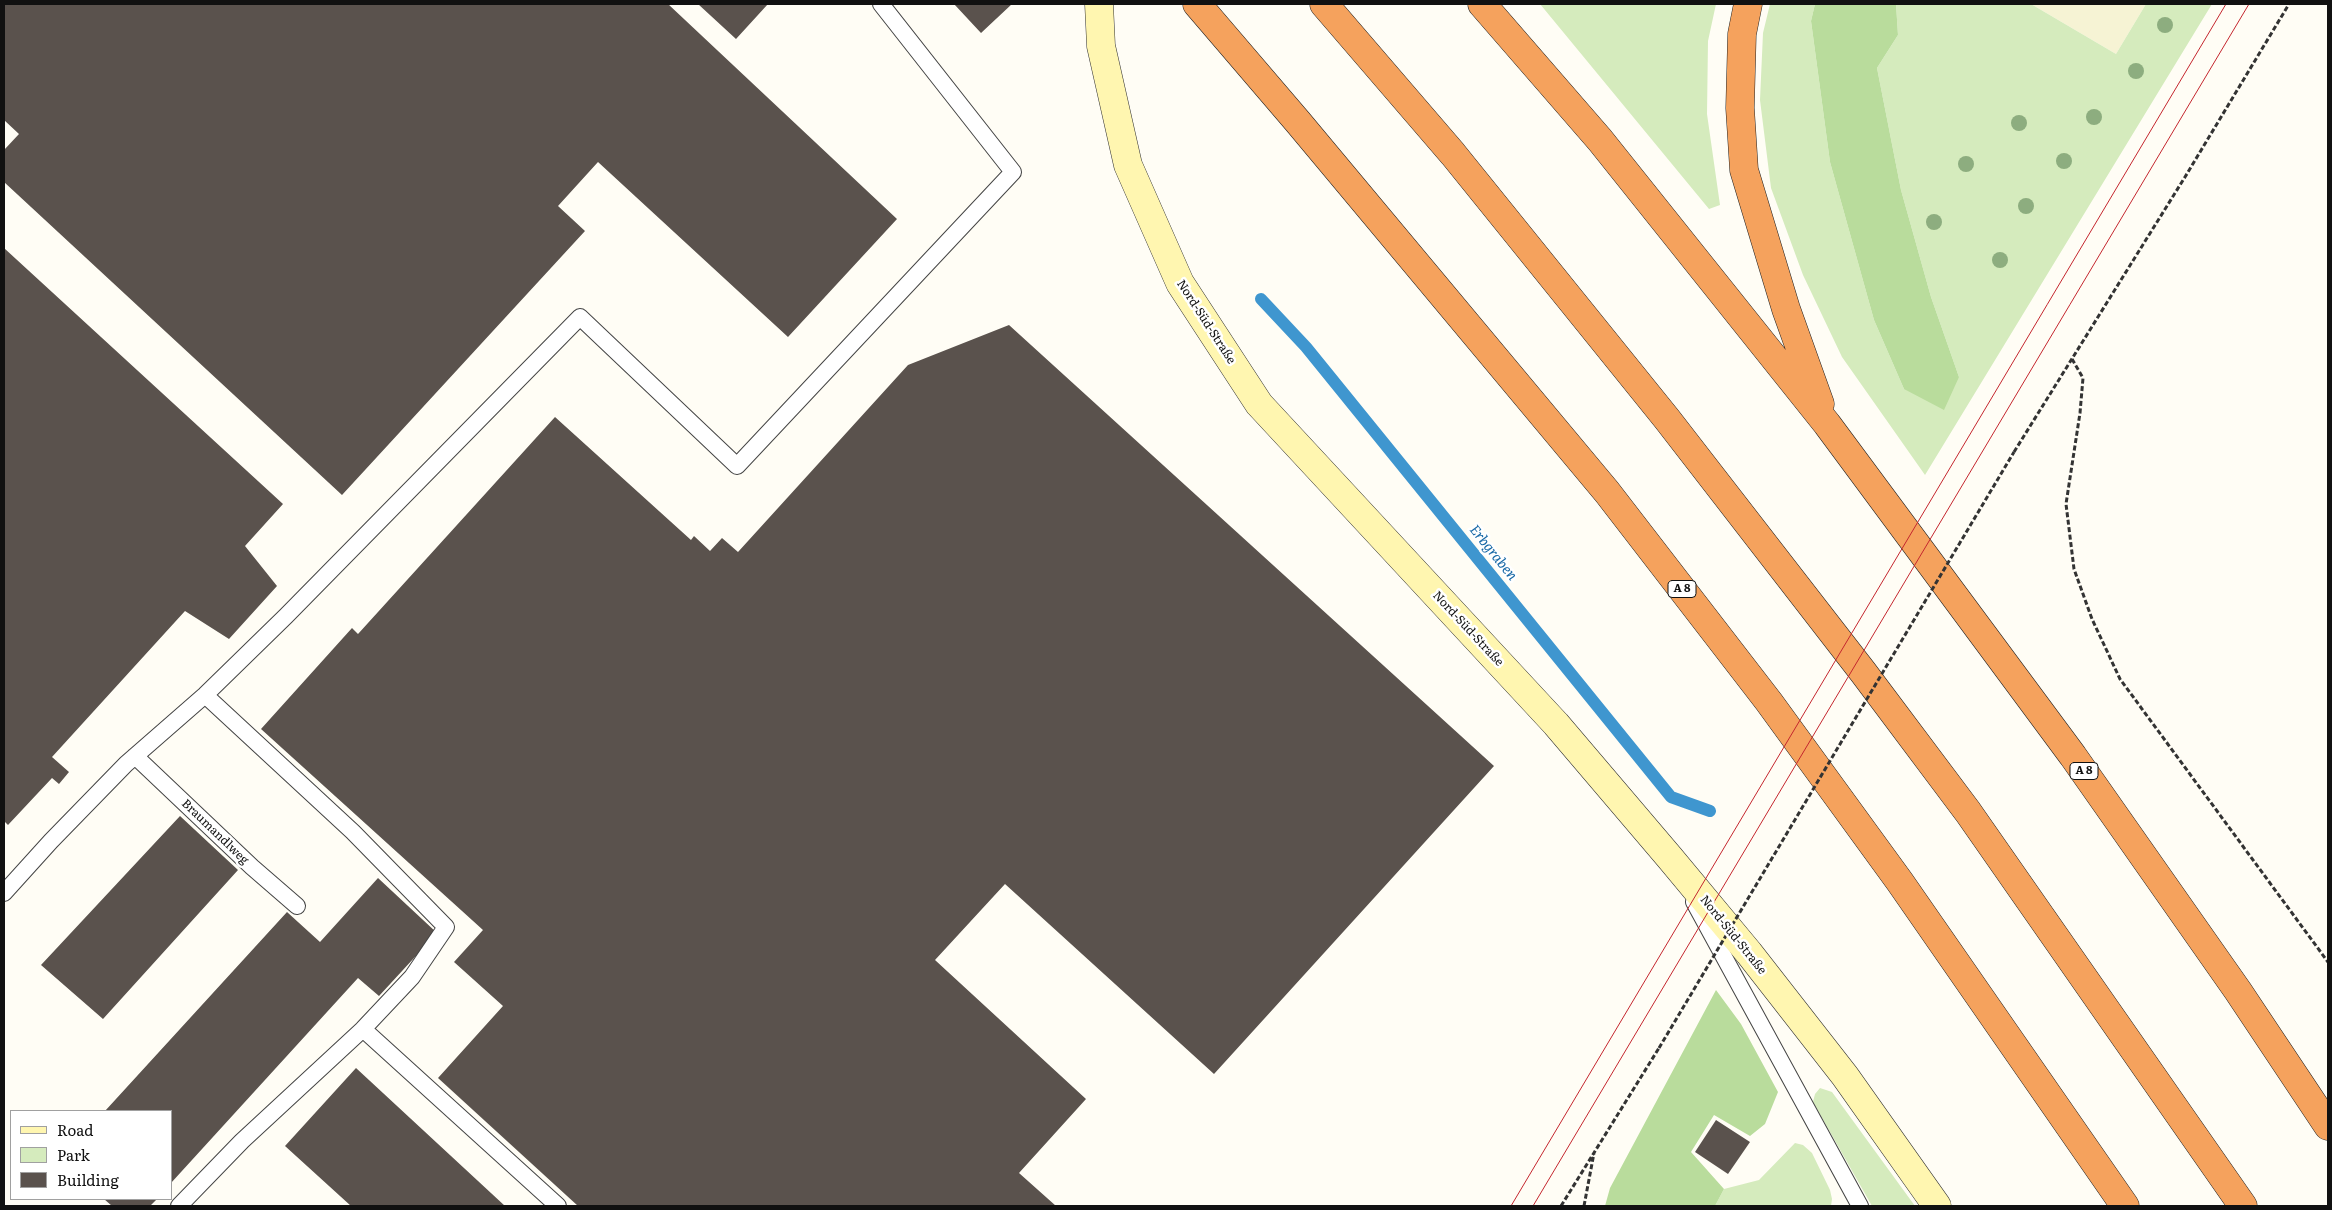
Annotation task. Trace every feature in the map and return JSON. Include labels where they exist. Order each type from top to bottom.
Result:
[{"type":"highway","name":"A 8","points":[[1197,4],[1607,492],[1769,702],[1900,882],[2125,1206]]},
{"type":"highway","points":[[1324,4],[1453,154],[1667,419],[1863,672],[1968,812],[2243,1206]]},
{"type":"highway","name":"A 8","points":[[1482,4],[1600,140],[1827,424],[2073,756],[2238,991],[2328,1126]]},
{"type":"highway","points":[[1748,4],[1742,34],[1740,108],[1744,170],[1786,309],[1827,424]]},
{"type":"main road","name":"Nord-Süd-Straße","points":[[1099,4],[1101,46],[1128,165],[1180,283],[1259,404],[1556,724],[1670,858],[1749,953],[1845,1076],[1937,1206]]},
{"type":"lane","points":[[4,893],[51,841],[136,756],[205,695],[358,544],[580,317],[737,466],[1014,172],[882,4]]},
{"type":"lane","points":[[179,1206],[242,1141],[363,1029],[412,976],[446,928],[353,832],[205,695]]},
{"type":"lane","name":"Braumandlweg","points":[[136,756],[297,906]]},
{"type":"lane","points":[[1670,858],[1860,1206]]},
{"type":"lane","points":[[363,1029],[558,1206]]},
{"type":"path","points":[[1561,1206],[1659,1048],[2014,452],[2185,177],[2289,4]]},
{"type":"path","points":[[2072,359],[2083,378],[2080,413],[2066,504],[2074,569],[2092,619],[2120,679],[2328,962]]},
{"type":"path","points":[[1584,1206],[1595,1150]]},
{"type":"shaded area","points":[[2031,4],[2146,4],[2116,54]]},
{"type":"green space","points":[[1540,4],[1716,4],[1708,41],[1707,114],[1720,205],[1709,209]]},
{"type":"green space","points":[[1770,4],[1815,4],[1811,21],[1830,162],[1874,320],[1904,389],[1959,377],[1931,297],[1901,190],[1877,68],[1898,35],[1896,4],[2031,4],[2116,54],[2146,4],[2212,4],[1925,475],[1842,357],[1803,275],[1771,188],[1760,100],[1763,33]]},
{"type":"green space","points":[[1815,4],[1896,4],[1898,35],[1877,68],[1901,190],[1931,297],[1959,377],[1944,410],[1904,389],[1874,320],[1830,162],[1811,21]]},
{"type":"green space","points":[[1716,990],[1741,1024],[1778,1092],[1765,1124],[1750,1136],[1714,1115],[1691,1152],[1724,1189],[1715,1206],[1605,1206],[1610,1188]]},
{"type":"green space","points":[[1820,1088],[1832,1092],[1915,1206],[1872,1206],[1813,1102],[1815,1094]]},
{"type":"green space","points":[[1795,1143],[1803,1145],[1812,1153],[1830,1190],[1831,1206],[1715,1206],[1724,1189],[1759,1180]]},
{"type":"building","points":[[4,4],[668,4],[897,219],[788,337],[598,162],[558,206],[585,231],[342,495],[4,182],[4,150],[19,134],[4,120]]},
{"type":"building","points":[[698,4],[768,4],[736,39]]},
{"type":"building","points":[[954,4],[1012,4],[981,33]]},
{"type":"building","points":[[4,248],[283,504],[245,546],[277,586],[229,639],[185,611],[52,757],[69,772],[59,784],[52,778],[8,825],[4,821]]},
{"type":"building","points":[[1009,325],[1494,766],[1214,1074],[1005,884],[935,960],[1086,1099],[1019,1173],[1056,1206],[578,1206],[438,1078],[503,1006],[454,962],[483,930],[261,729],[352,628],[358,634],[555,417],[691,540],[694,536],[710,551],[722,538],[738,552],[908,365]]},
{"type":"building","points":[[180,816],[238,870],[103,1019],[41,965]]},
{"type":"building","points":[[378,878],[437,933],[379,996],[358,978],[172,1182],[172,1110],[106,1110],[287,912],[320,942]]},
{"type":"building","points":[[356,1068],[505,1206],[351,1206],[285,1146]]},
{"type":"building","points":[[1716,1120],[1750,1142],[1728,1174],[1695,1152]]},
{"type":"building","points":[[105,1200],[156,1200],[150,1206],[112,1206]]},
{"type":"waterway","name":"Erbgraben","points":[[1261,299],[1306,347],[1671,797],[1710,811]]},
{"type":"tram line","points":[[1511,1206],[2226,4]]},
{"type":"tram line","points":[[1533,1206],[2249,4]]}]
